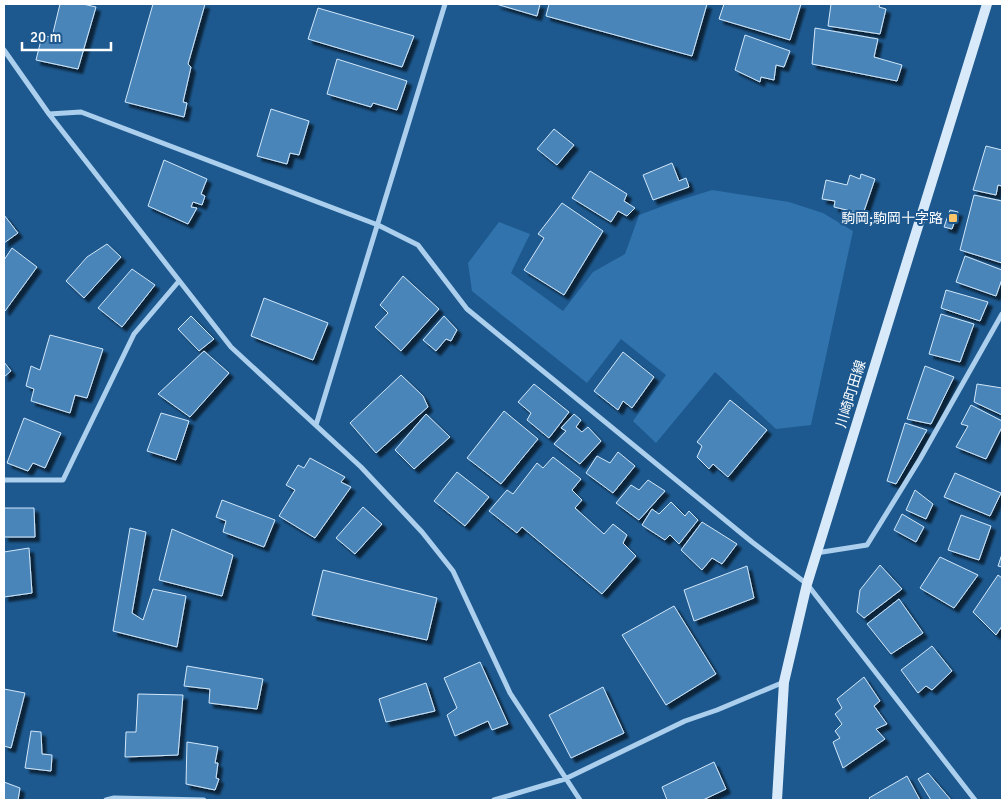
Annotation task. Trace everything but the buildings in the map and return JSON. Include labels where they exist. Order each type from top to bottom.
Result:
[{"type":"main road","name":"川崎町田線","points":[[776,800],[784,682],[806,584],[988,4]]},
{"type":"street","points":[[316,425],[445,4]]},
{"type":"street","points":[[4,50],[50,114],[231,347],[362,468],[422,532],[453,571],[510,694],[580,800]]},
{"type":"street","points":[[50,114],[81,112],[378,224],[418,245],[466,309],[806,584],[975,800]]},
{"type":"street","points":[[4,480],[63,480],[134,334],[179,281]]},
{"type":"street","points":[[815,553],[867,545],[920,459],[1002,314]]},
{"type":"street","points":[[494,800],[565,779],[685,721],[784,682]]},
{"type":"street","points":[[106,800],[114,798],[204,800]]},
{"type":"shaded area","points":[[712,190],[789,202],[823,213],[853,231],[811,425],[776,429],[715,372],[656,443],[633,421],[666,375],[621,339],[587,383],[472,291],[468,263],[499,222],[530,234],[511,273],[563,311],[593,272],[625,254],[639,215]]},
{"type":"place","name":"駒岡;駒岡十字路","points":[[953,218]]}]
